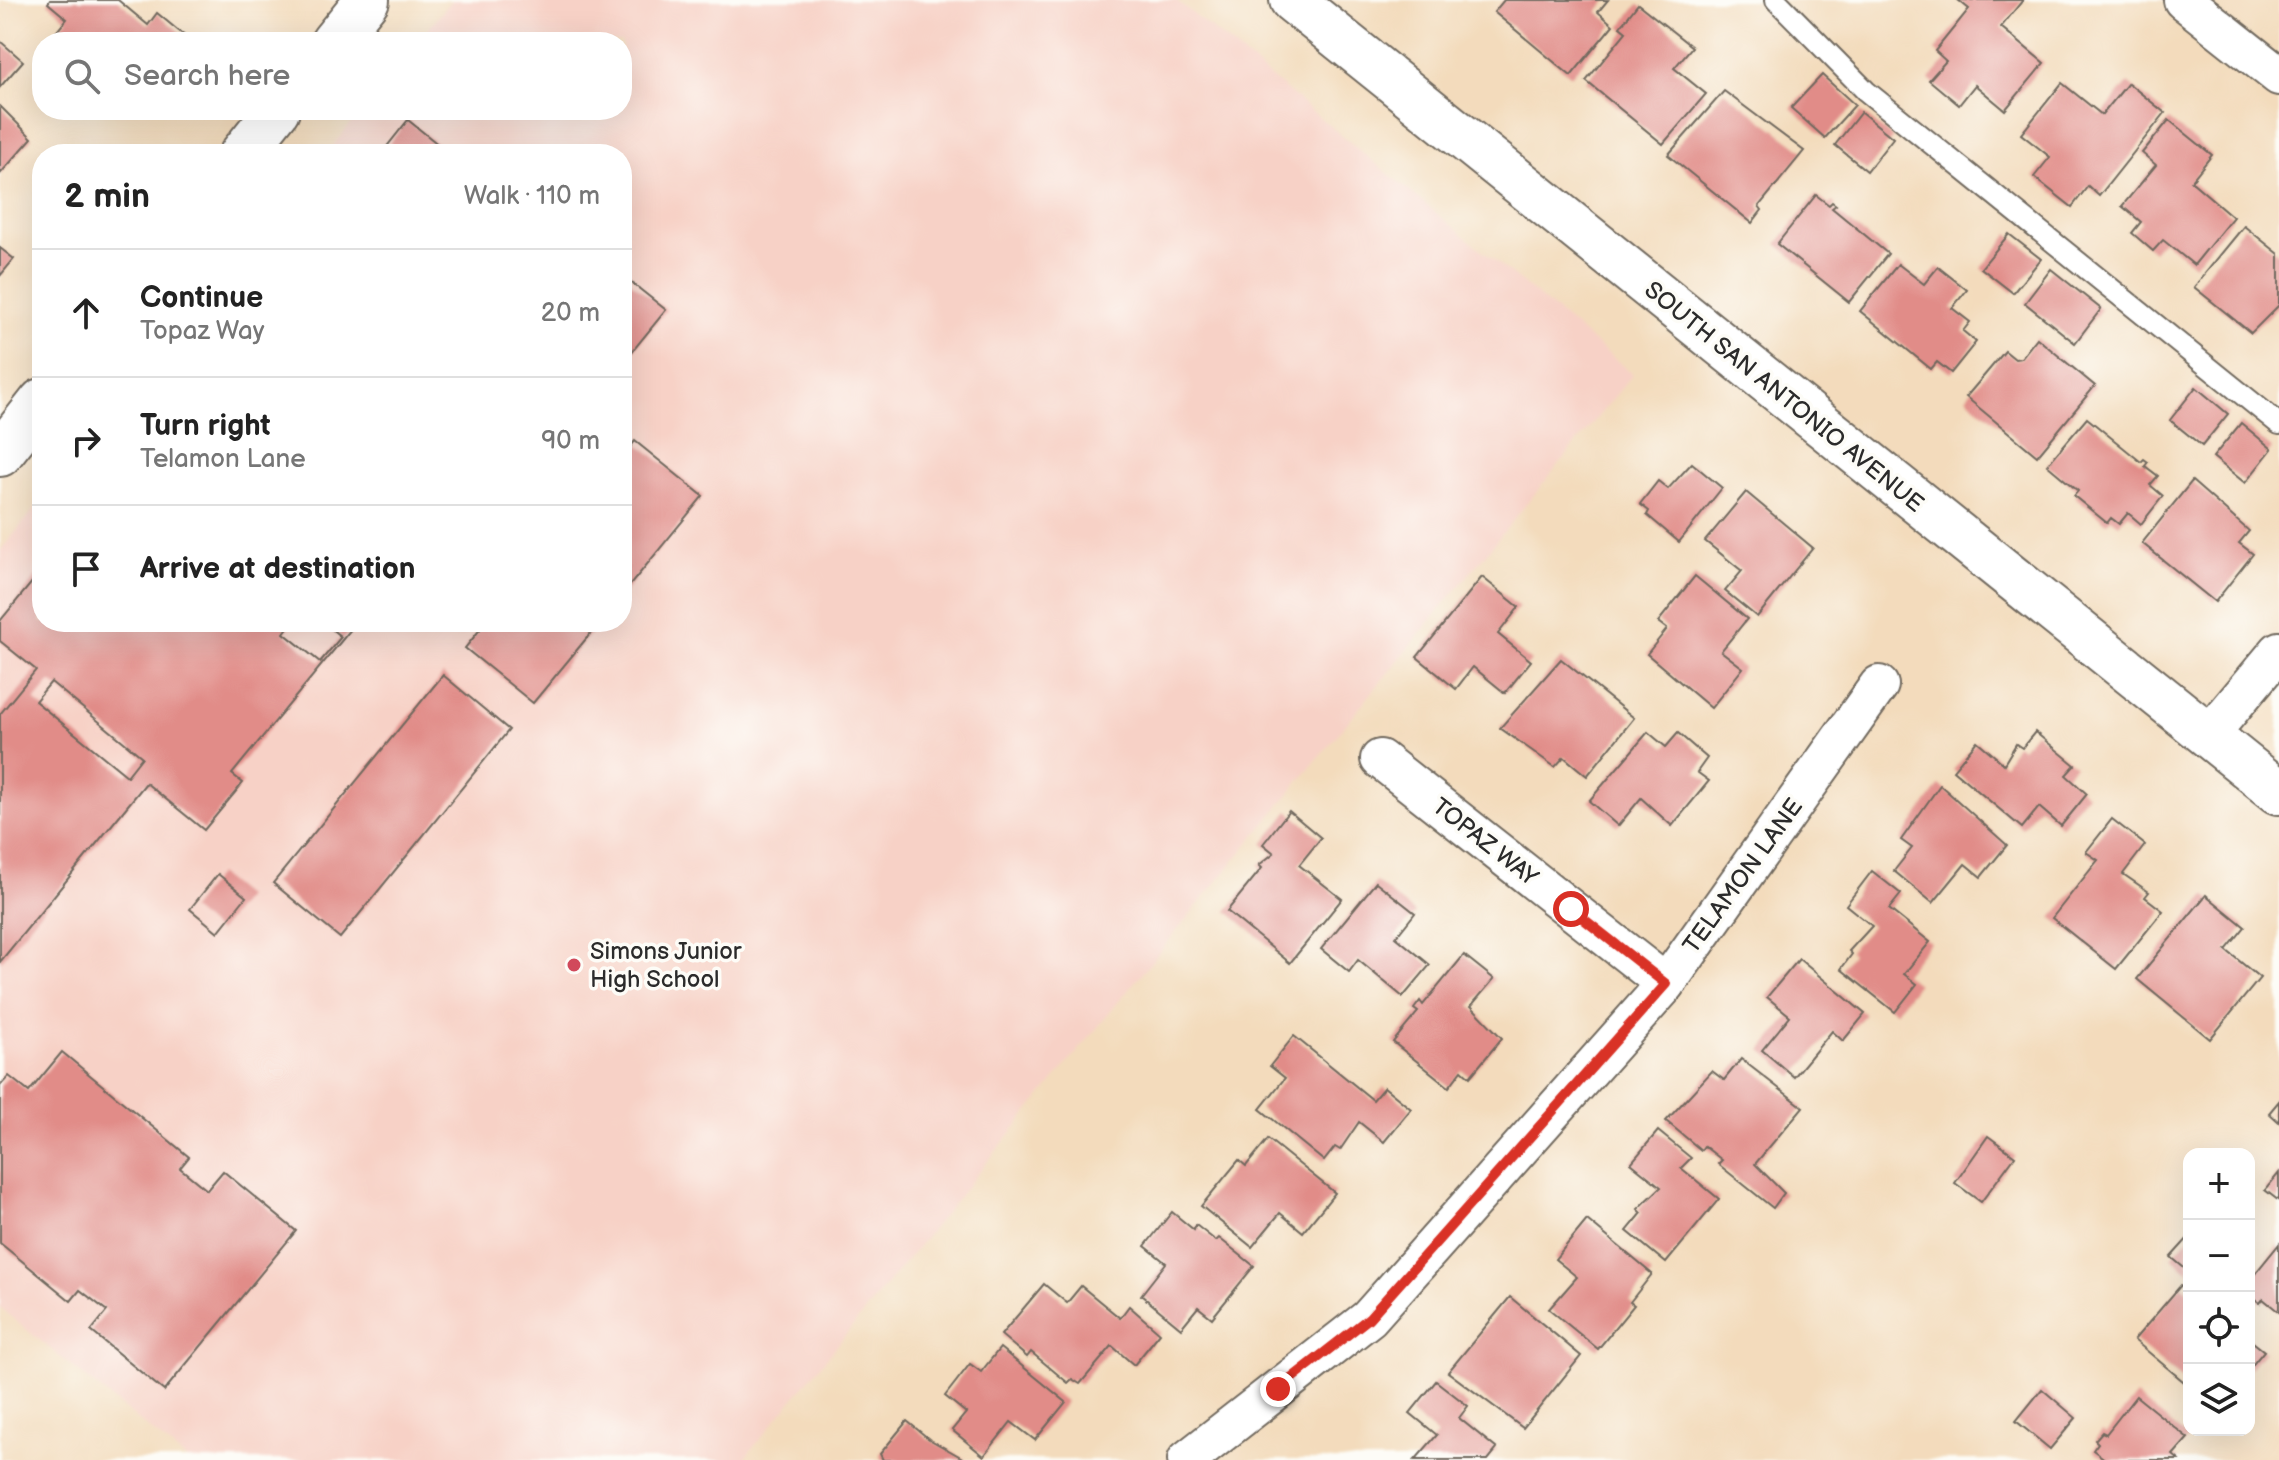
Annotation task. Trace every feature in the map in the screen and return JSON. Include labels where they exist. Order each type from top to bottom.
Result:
[{"type":"street","points":[[341,32],[367,0]]},
{"type":"street","name":"SOUTH SAN ANTONIO AVENUE","points":[[1292,0],[2279,792]]},
{"type":"street","points":[[2183,0],[2279,76]]},
{"type":"street","points":[[250,144],[269,120]]},
{"type":"street","points":[[0,454],[32,414]]},
{"type":"street","points":[[2208,736],[2279,651]]},
{"type":"street","name":"TELAMON LANE","points":[[1187,1460],[1369,1318],[1666,984],[1879,685]]},
{"type":"street","name":"TOPAZ WAY","points":[[1380,759],[1666,984]]},
{"type":"lane","points":[[1776,0],[1866,91],[2279,424]]},
{"type":"shaded area","name":"Simons Junior High School","points":[[452,0],[1176,0],[1633,374],[743,1460],[187,1460],[0,1308],[0,551],[32,512],[32,632],[632,632],[632,144],[334,144],[354,120],[632,120],[632,32],[426,32]]},
{"type":"building","points":[[50,0],[118,0],[148,25],[157,13],[180,32],[56,32],[67,19],[48,3]]},
{"type":"building","points":[[1504,0],[1608,0],[1598,12],[1613,25],[1571,76],[1494,12]]},
{"type":"building","points":[[1958,0],[2023,0],[2001,27],[2044,63],[2005,110],[1975,85],[1959,105],[1929,80],[1946,61],[1935,51],[1969,9]]},
{"type":"building","points":[[1638,4],[1692,47],[1674,68],[1706,94],[1663,144],[1586,81],[1626,32],[1620,27]]},
{"type":"building","points":[[0,41],[23,61],[0,87]]},
{"type":"building","points":[[1822,75],[1855,105],[1825,138],[1791,108]]},
{"type":"building","points":[[2062,83],[2102,115],[2128,83],[2165,113],[2099,196],[2088,186],[2072,207],[2034,177],[2050,157],[2021,134]]},
{"type":"building","points":[[1724,91],[1804,151],[1759,206],[1762,210],[1752,223],[1668,155]]},
{"type":"building","points":[[0,106],[32,138],[0,174]]},
{"type":"building","points":[[1861,112],[1893,138],[1867,171],[1835,145]]},
{"type":"building","points":[[408,120],[438,144],[389,144]]},
{"type":"building","points":[[2169,120],[2212,155],[2191,181],[2233,217],[2194,265],[2163,240],[2153,251],[2132,233],[2141,222],[2122,206],[2156,165],[2142,153]]},
{"type":"building","points":[[1816,195],[1829,205],[1832,202],[1836,205],[1832,208],[1888,254],[1849,302],[1777,244]]},
{"type":"building","points":[[2244,226],[2279,254],[2279,305],[2251,333],[2194,287]]},
{"type":"building","points":[[2009,234],[2041,259],[2013,293],[1981,268]]},
{"type":"building","points":[[0,248],[14,259],[0,276]]},
{"type":"building","points":[[1898,264],[1924,284],[1938,267],[1967,290],[1952,308],[1970,322],[1963,331],[1976,342],[1951,373],[1937,362],[1931,369],[1860,311]]},
{"type":"building","points":[[2051,269],[2101,309],[2075,343],[2025,303]]},
{"type":"building","points":[[632,283],[666,310],[632,352]]},
{"type":"building","points":[[2037,338],[2095,386],[2037,456],[1966,397],[2005,351],[2015,359],[2021,358]]},
{"type":"building","points":[[2196,387],[2228,414],[2202,446],[2170,420]]},
{"type":"building","points":[[2087,418],[2141,462],[2144,459],[2148,462],[2145,466],[2158,476],[2150,485],[2163,496],[2141,524],[2128,513],[2119,524],[2111,518],[2107,523],[2074,496],[2078,491],[2047,465]]},
{"type":"building","points":[[2241,423],[2272,449],[2245,483],[2213,457]]},
{"type":"building","points":[[635,441],[703,496],[632,583],[632,445]]},
{"type":"building","points":[[1692,463],[1722,488],[1679,542],[1647,515],[1649,511],[1640,504],[1658,481],[1668,489]]},
{"type":"building","points":[[2192,481],[2249,531],[2239,543],[2253,554],[2215,602],[2142,543]]},
{"type":"building","points":[[1746,492],[1813,548],[1757,617],[1725,591],[1742,571],[1705,541]]},
{"type":"building","points":[[1695,576],[1747,619],[1721,651],[1743,668],[1711,708],[1647,654],[1667,629],[1658,622]]},
{"type":"building","points":[[1482,577],[1519,607],[1498,634],[1531,661],[1505,693],[1473,667],[1456,689],[1417,657]]},
{"type":"building","points":[[32,582],[32,632],[285,632],[320,662],[341,637],[335,632],[349,632],[232,774],[243,783],[204,830],[146,783],[0,962],[0,714],[36,670],[0,641],[0,621]],"holes":[[[51,682],[142,757],[127,776],[35,701]]]},
{"type":"building","points":[[478,632],[592,632],[533,703],[465,648]]},
{"type":"building","points":[[1561,659],[1634,718],[1587,776],[1564,757],[1555,767],[1500,728]]},
{"type":"building","points":[[443,675],[509,730],[340,938],[273,883]]},
{"type":"building","points":[[1648,732],[1666,747],[1678,733],[1707,758],[1697,772],[1709,781],[1672,826],[1641,798],[1618,826],[1589,801]]},
{"type":"building","points":[[2035,732],[2075,765],[2066,775],[2087,794],[2061,826],[2039,807],[2022,828],[1953,770],[1977,741],[2004,764],[2016,744],[2022,748]]},
{"type":"building","points":[[1940,785],[2007,845],[1981,877],[1965,864],[1933,903],[1894,871],[1912,848],[1901,840]]},
{"type":"building","points":[[1289,811],[1321,838],[1299,865],[1342,899],[1290,963],[1227,911],[1262,868],[1259,865],[1274,853],[1263,844]]},
{"type":"building","points":[[2112,819],[2145,845],[2123,874],[2149,892],[2145,897],[2163,911],[2116,969],[2052,918],[2098,860],[2086,852]]},
{"type":"building","points":[[1872,871],[1901,894],[1889,909],[1930,942],[1904,974],[1917,984],[1895,1012],[1841,969],[1852,954],[1849,951],[1872,926],[1846,905]]},
{"type":"building","points":[[218,874],[246,897],[218,932],[190,909]]},
{"type":"building","points":[[1376,882],[1415,913],[1396,937],[1430,965],[1403,997],[1358,960],[1349,972],[1321,949]]},
{"type":"building","points":[[2206,895],[2245,927],[2226,950],[2260,978],[2210,1039],[2137,979]]},
{"type":"building","points":[[1464,955],[1494,979],[1471,1006],[1502,1038],[1470,1077],[1462,1070],[1449,1087],[1393,1042],[1418,1012],[1414,1009],[1420,1001],[1423,1005]]},
{"type":"building","points":[[1799,959],[1865,1014],[1843,1041],[1832,1031],[1794,1077],[1762,1050],[1790,1016],[1767,997]]},
{"type":"building","points":[[1294,1036],[1373,1100],[1384,1087],[1411,1109],[1384,1142],[1359,1122],[1340,1150],[1335,1147],[1324,1161],[1260,1109],[1285,1078],[1270,1066]]},
{"type":"building","points":[[62,1052],[189,1157],[180,1168],[207,1190],[223,1171],[296,1231],[164,1391],[91,1331],[107,1311],[80,1290],[71,1301],[0,1243],[0,1086],[9,1076],[29,1092]]},
{"type":"building","points":[[1741,1059],[1803,1107],[1755,1164],[1784,1193],[1773,1208],[1718,1164],[1722,1160],[1704,1146],[1701,1150],[1666,1121],[1712,1071],[1724,1080]]},
{"type":"building","points":[[2279,1101],[2279,1122],[2269,1113]]},
{"type":"building","points":[[1658,1131],[1691,1158],[1681,1168],[1719,1199],[1666,1263],[1627,1231],[1642,1213],[1638,1209],[1661,1187],[1631,1163]]},
{"type":"building","points":[[1988,1136],[2015,1156],[1981,1202],[1955,1183]]},
{"type":"building","points":[[1268,1139],[1335,1193],[1303,1232],[1280,1213],[1252,1247],[1201,1206],[1239,1160],[1246,1166]]},
{"type":"building","points":[[2279,1173],[2279,1201],[2265,1190]]},
{"type":"building","points":[[1172,1212],[1194,1230],[1196,1225],[1216,1241],[1219,1238],[1254,1266],[1212,1318],[1198,1307],[1181,1328],[1141,1295],[1166,1263],[1145,1246]]},
{"type":"building","points":[[1587,1220],[1652,1274],[1630,1302],[1634,1305],[1598,1349],[1549,1309],[1577,1277],[1555,1259]]},
{"type":"building","points":[[2183,1244],[2183,1267],[2171,1257]]},
{"type":"building","points":[[2279,1244],[2279,1312],[2263,1299],[2260,1303],[2255,1299],[2255,1274]]},
{"type":"building","points":[[1044,1284],[1067,1303],[1081,1286],[1120,1318],[1129,1306],[1160,1333],[1134,1365],[1112,1346],[1080,1384],[1072,1379],[1068,1383],[1031,1352],[1027,1357],[1001,1335]]},
{"type":"building","points":[[2181,1285],[2183,1286],[2183,1381],[2134,1340]]},
{"type":"building","points":[[1510,1297],[1581,1356],[1523,1428],[1448,1372]]},
{"type":"building","points":[[2255,1344],[2264,1351],[2255,1362]]},
{"type":"building","points":[[1000,1348],[1066,1402],[1035,1440],[1011,1422],[984,1456],[952,1430],[966,1413],[945,1396],[970,1364],[981,1372]]},
{"type":"building","points":[[1436,1381],[1468,1406],[1459,1418],[1497,1449],[1488,1460],[1415,1460],[1437,1435],[1410,1413]]},
{"type":"building","points":[[2042,1389],[2076,1418],[2050,1449],[2016,1421]]},
{"type":"building","points":[[2136,1396],[2188,1438],[2173,1455],[2179,1460],[2106,1460],[2093,1450],[2098,1443],[2095,1440],[2102,1432],[2106,1434]]},
{"type":"building","points":[[907,1421],[929,1439],[966,1460],[883,1460],[880,1454]]},
{"type":"place","name":"Simons Junior High School","points":[[574,965]]},
{"type":"route","points":[[1278,1389],[1369,1318],[1666,984],[1571,909]]}]
